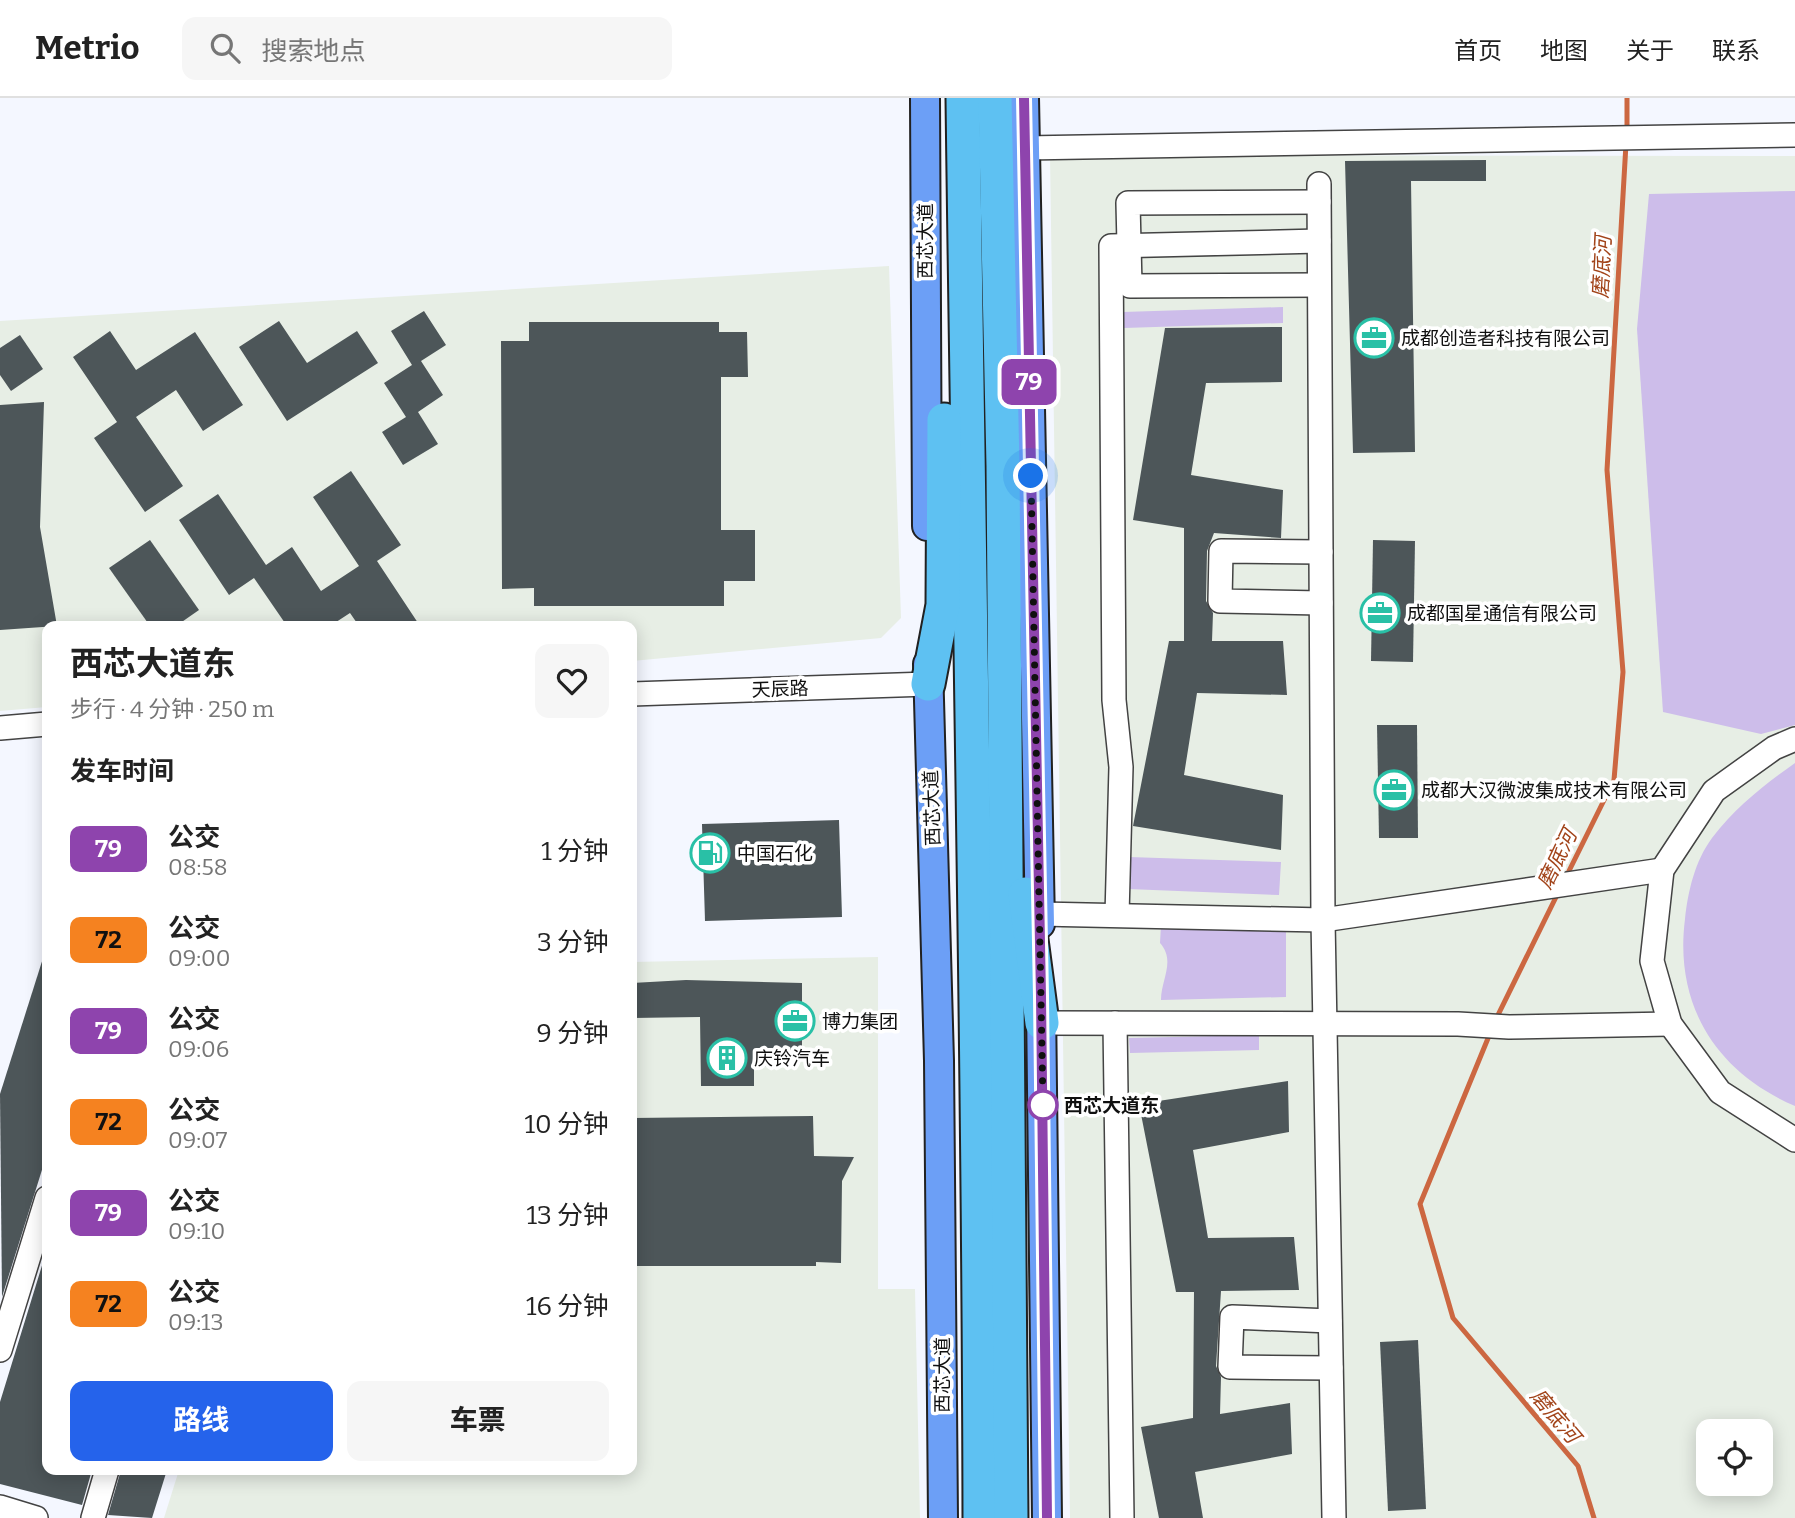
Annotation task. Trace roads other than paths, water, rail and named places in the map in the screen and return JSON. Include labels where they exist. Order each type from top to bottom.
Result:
[{"type":"highway","name":"西芯大道","points":[[963,98],[972,890],[979,1111],[979,1518]]},
{"type":"highway","points":[[995,98],[1003,466],[1011,1518]]},
{"type":"highway","points":[[928,684],[943,605],[945,398],[964,139]]},
{"type":"highway","points":[[1003,466],[1020,669],[1025,891],[1042,1023]]},
{"type":"main road","name":"西芯大道","points":[[925,98],[928,684],[939,1061],[943,1518]]},
{"type":"main road","points":[[1024,98],[1042,1023],[1047,1518]]},
{"type":"street","points":[[1025,148],[1795,135]]},
{"type":"street","points":[[1319,285],[1130,286],[1128,203],[1319,193],[1323,919],[1334,1518]]},
{"type":"street","points":[[1117,915],[1121,766],[1114,700],[1111,246],[1319,241]]},
{"type":"street","points":[[1321,552],[1221,551],[1220,601],[1321,603]]},
{"type":"street","name":"天辰路","points":[[637,694],[928,684]]},
{"type":"street","points":[[0,728],[42,724]]},
{"type":"street","points":[[1795,739],[1774,748],[1714,791],[1662,870],[1652,961],[1670,1024],[1720,1092],[1795,1140]]},
{"type":"street","points":[[1040,914],[1323,919],[1546,889],[1662,870]]},
{"type":"street","points":[[1042,1023],[1458,1024],[1509,1027],[1670,1024]]},
{"type":"street","points":[[1115,1023],[1122,1518]]},
{"type":"street","points":[[0,1350],[42,1214]]},
{"type":"street","points":[[1330,1321],[1232,1317],[1230,1367],[1331,1368]]},
{"type":"street","points":[[93,1518],[106,1475]]},
{"type":"street","points":[[0,1507],[36,1518]]},
{"type":"waterway","name":"磨底河","points":[[1627,98],[1627,131]]},
{"type":"waterway","name":"磨底河","points":[[1566,877],[1614,780],[1623,672],[1607,470],[1626,144]]},
{"type":"waterway","name":"磨底河","points":[[1496,1019],[1558,893]]},
{"type":"waterway","name":"磨底河","points":[[1491,1031],[1420,1204],[1453,1318],[1578,1466],[1594,1518]]},
{"type":"place","name":"成都创造者科技有限公司","points":[[1374,338]]},
{"type":"place","name":"成都国星通信有限公司","points":[[1380,613]]},
{"type":"place","name":"成都大汉微波集成技术有限公司","points":[[1394,790]]},
{"type":"place","name":"中国石化","points":[[710,853]]},
{"type":"place","name":"博力集团","points":[[795,1021]]},
{"type":"place","name":"庆铃汽车","points":[[727,1058]]},
{"type":"place","name":"西芯大道东","points":[[1043,1105]]}]
